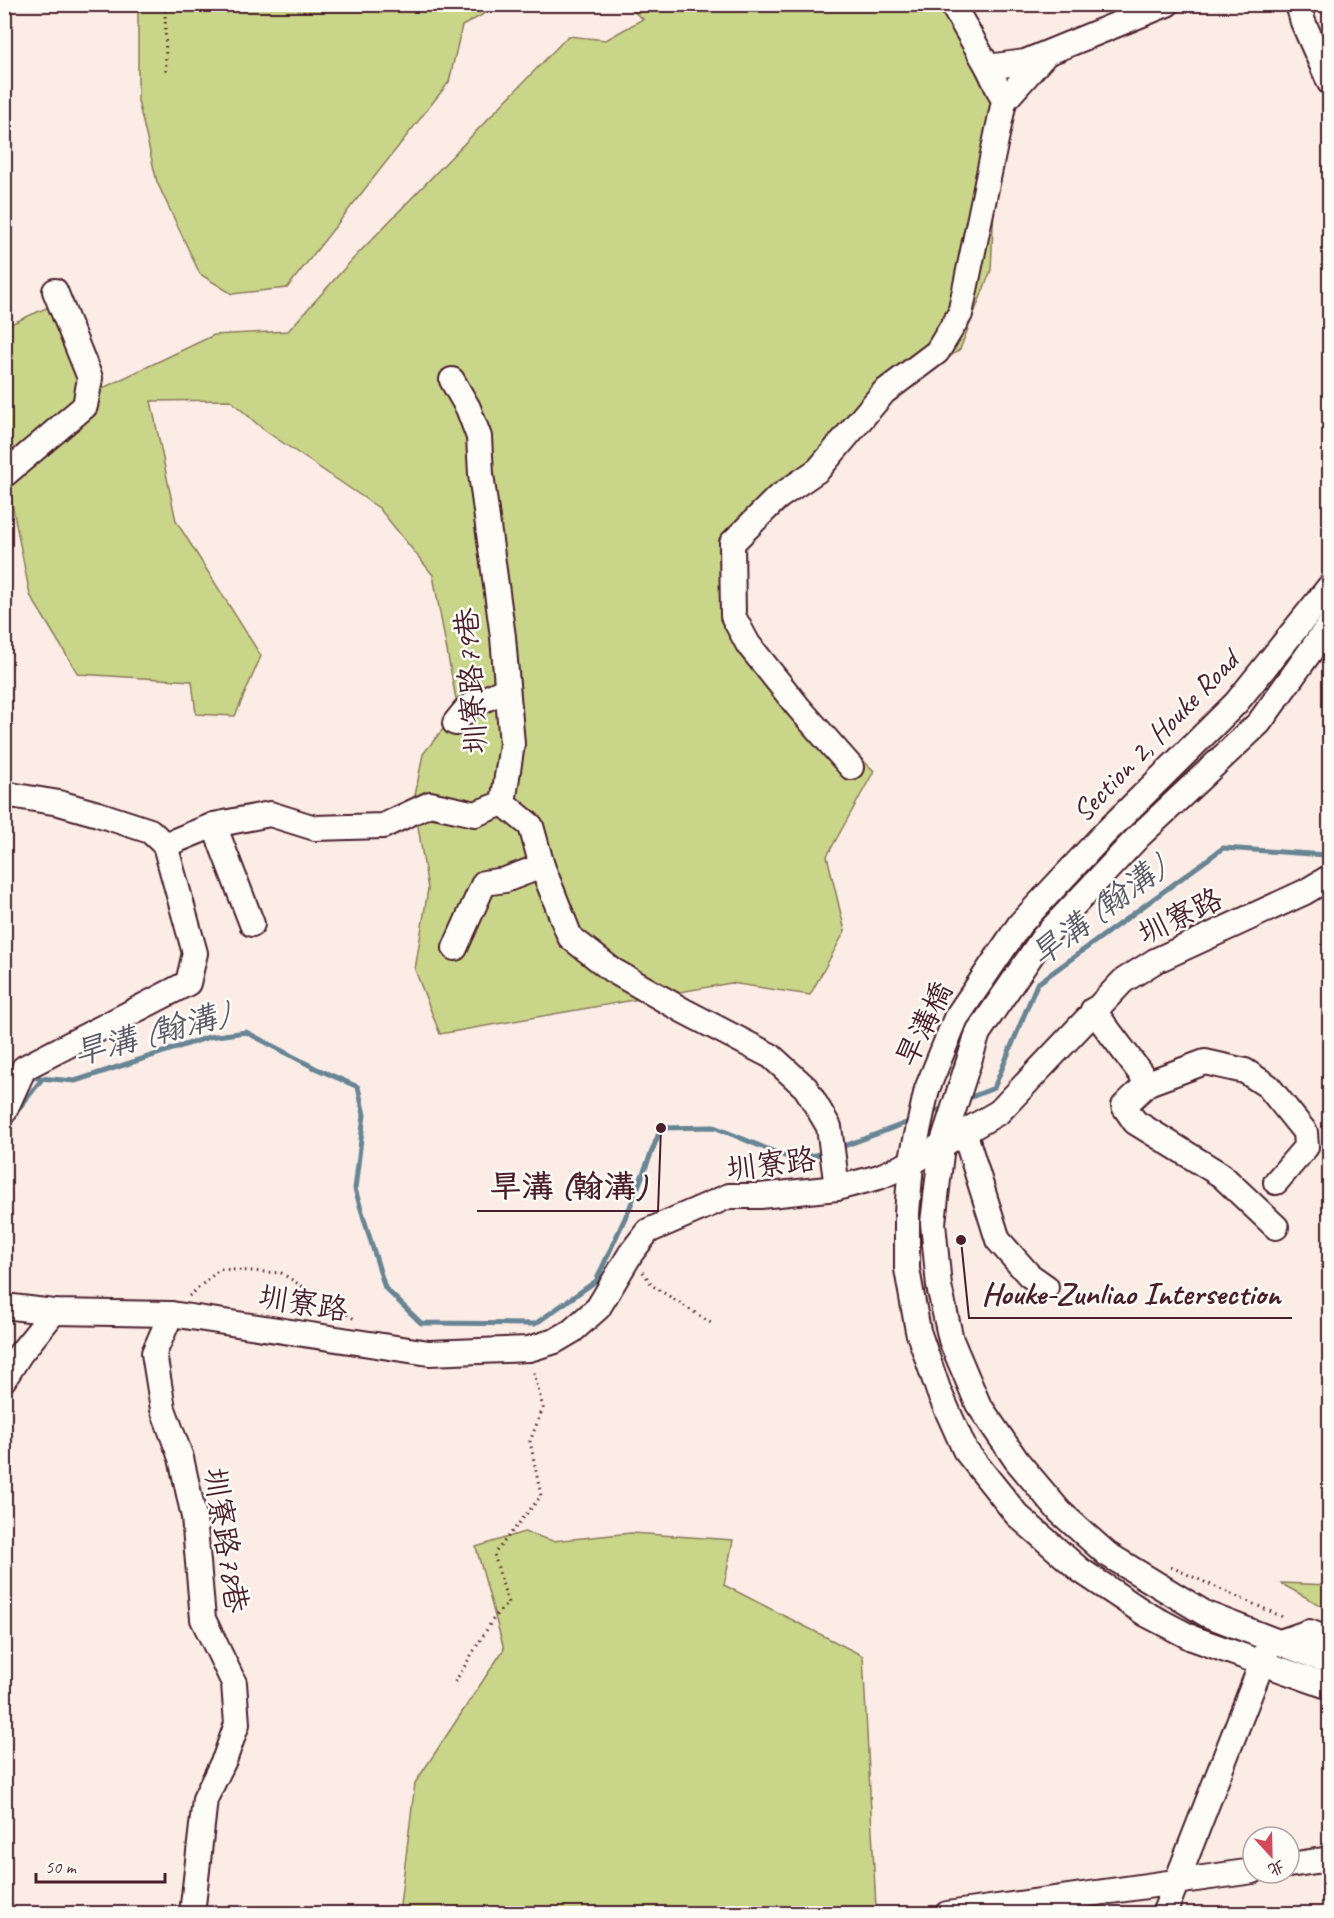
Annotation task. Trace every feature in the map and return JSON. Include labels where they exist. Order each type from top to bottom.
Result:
[{"type":"street","points":[[952,4],[988,67],[1004,102]]},
{"type":"street","points":[[988,67],[1025,62],[1167,4]]},
{"type":"street","points":[[1298,4],[1303,22],[1329,83]]},
{"type":"street","points":[[851,767],[755,653],[733,616],[732,543],[777,498],[818,470],[884,392],[937,352],[960,314],[1004,102],[1046,53]]},
{"type":"street","points":[[4,474],[85,406],[90,378],[55,291]]},
{"type":"street","name":"圳寮路79巷","points":[[453,380],[468,408],[479,437],[481,474],[503,637],[512,744],[503,803]]},
{"type":"street","name":"Section 2, Houke Road","points":[[1020,924],[1103,835],[1236,703],[1329,586]]},
{"type":"street","name":"Section 2, Houke Road","points":[[1043,938],[1140,835],[1259,723],[1329,624]]},
{"type":"street","points":[[455,723],[468,707],[507,689]]},
{"type":"street","points":[[4,794],[59,803],[98,813],[150,831],[165,845],[195,953],[188,983],[24,1068],[4,1112]]},
{"type":"street","points":[[165,845],[214,825],[270,814],[315,828],[383,826],[430,804],[475,814],[503,803],[531,826],[542,867],[570,937],[612,970],[684,1011],[771,1056],[806,1088],[829,1127],[837,1188]]},
{"type":"street","points":[[214,825],[252,924]]},
{"type":"street","points":[[455,948],[484,883],[506,880],[542,867]]},
{"type":"street","name":"圳寮路","points":[[4,1306],[54,1312],[171,1314],[429,1353],[529,1349],[555,1341],[572,1331],[598,1308],[631,1253],[648,1231],[729,1196],[760,1196],[837,1188],[879,1177],[910,1163],[999,1112],[1093,1010],[1123,981],[1155,961],[1305,892],[1329,877]]},
{"type":"street","name":"旱溝橋","points":[[910,1163],[927,1089],[956,1018],[1020,924]]},
{"type":"street","name":"旱溝橋","points":[[942,1145],[978,1033],[1043,938]]},
{"type":"street","points":[[1093,1010],[1148,1083]]},
{"type":"street","points":[[1276,1182],[1306,1147],[1305,1132],[1268,1086],[1245,1071],[1205,1062],[1148,1083],[1124,1106],[1135,1122],[1221,1175],[1276,1227]]},
{"type":"street","points":[[964,1131],[998,1240],[1029,1275],[1046,1287]]},
{"type":"street","points":[[942,1145],[933,1223],[939,1286],[951,1340],[978,1404],[1017,1461],[1060,1512],[1107,1554],[1206,1614],[1329,1662]]},
{"type":"street","points":[[910,1163],[908,1269],[918,1331],[939,1392],[965,1450],[1017,1515],[1080,1570],[1146,1614],[1192,1638],[1329,1687]]},
{"type":"street","points":[[4,1379],[20,1354],[54,1312]]},
{"type":"street","name":"圳寮路78巷","points":[[171,1314],[154,1353],[163,1409],[181,1458],[195,1517],[203,1619],[234,1683],[237,1724],[225,1758],[205,1799],[192,1914]]},
{"type":"street","points":[[1164,1914],[1262,1663],[1275,1641],[1309,1632],[1329,1640]]},
{"type":"street","points":[[1301,1863],[1329,1859]]},
{"type":"street","points":[[947,1914],[1241,1873]]},
{"type":"path","points":[[165,4],[165,73]]},
{"type":"path","points":[[631,1253],[653,1286],[711,1323]]},
{"type":"path","points":[[171,1314],[203,1281],[220,1269],[241,1269],[281,1273],[364,1325]]},
{"type":"path","points":[[455,1682],[495,1616],[508,1603],[494,1554],[541,1496],[530,1441],[543,1408],[529,1349]]},
{"type":"path","points":[[1161,1563],[1291,1621]]},
{"type":"green space","points":[[138,4],[500,5],[462,26],[449,82],[287,288],[232,294],[200,274],[157,182],[138,101]]},
{"type":"green space","points":[[625,5],[942,5],[999,99],[991,270],[960,349],[872,417],[810,487],[735,554],[746,617],[798,699],[874,771],[827,856],[845,931],[810,995],[731,983],[440,1034],[415,970],[428,889],[414,801],[423,754],[458,710],[433,575],[379,508],[264,430],[230,400],[151,401],[176,521],[261,656],[235,716],[196,714],[192,681],[78,674],[30,595],[5,468],[4,327],[64,300],[103,388],[214,335],[288,331],[352,260],[568,36],[606,40],[643,19]]},
{"type":"green space","points":[[524,1532],[553,1541],[631,1533],[733,1540],[724,1585],[863,1656],[876,1908],[872,1913],[399,1913],[415,1783],[504,1649],[476,1547]]},
{"type":"green space","points":[[1280,1583],[1329,1585],[1329,1610]]},
{"type":"waterway","name":"旱溝 (翰溝)","points":[[964,1100],[994,1088],[1037,984],[1223,848],[1326,855],[1330,853]]},
{"type":"waterway","name":"旱溝 (翰溝)","points":[[27,1077],[75,1081],[209,1037],[246,1032],[315,1068],[358,1087],[364,1115],[355,1189],[385,1288],[421,1323],[535,1324],[596,1281],[630,1207],[661,1128],[714,1127],[794,1160],[827,1152]]},
{"type":"waterway","points":[[17,1111],[42,1079]]},
{"type":"waterway","name":"旱溝 (翰溝)","points":[[928,1114],[947,1107]]},
{"type":"waterway","name":"旱溝 (翰溝)","points":[[839,1148],[914,1120]]},
{"type":"place","name":"旱溝 (翰溝)","points":[[661,1128]]},
{"type":"place","name":"Houke-Zunliao Intersection","points":[[961,1240]]}]
